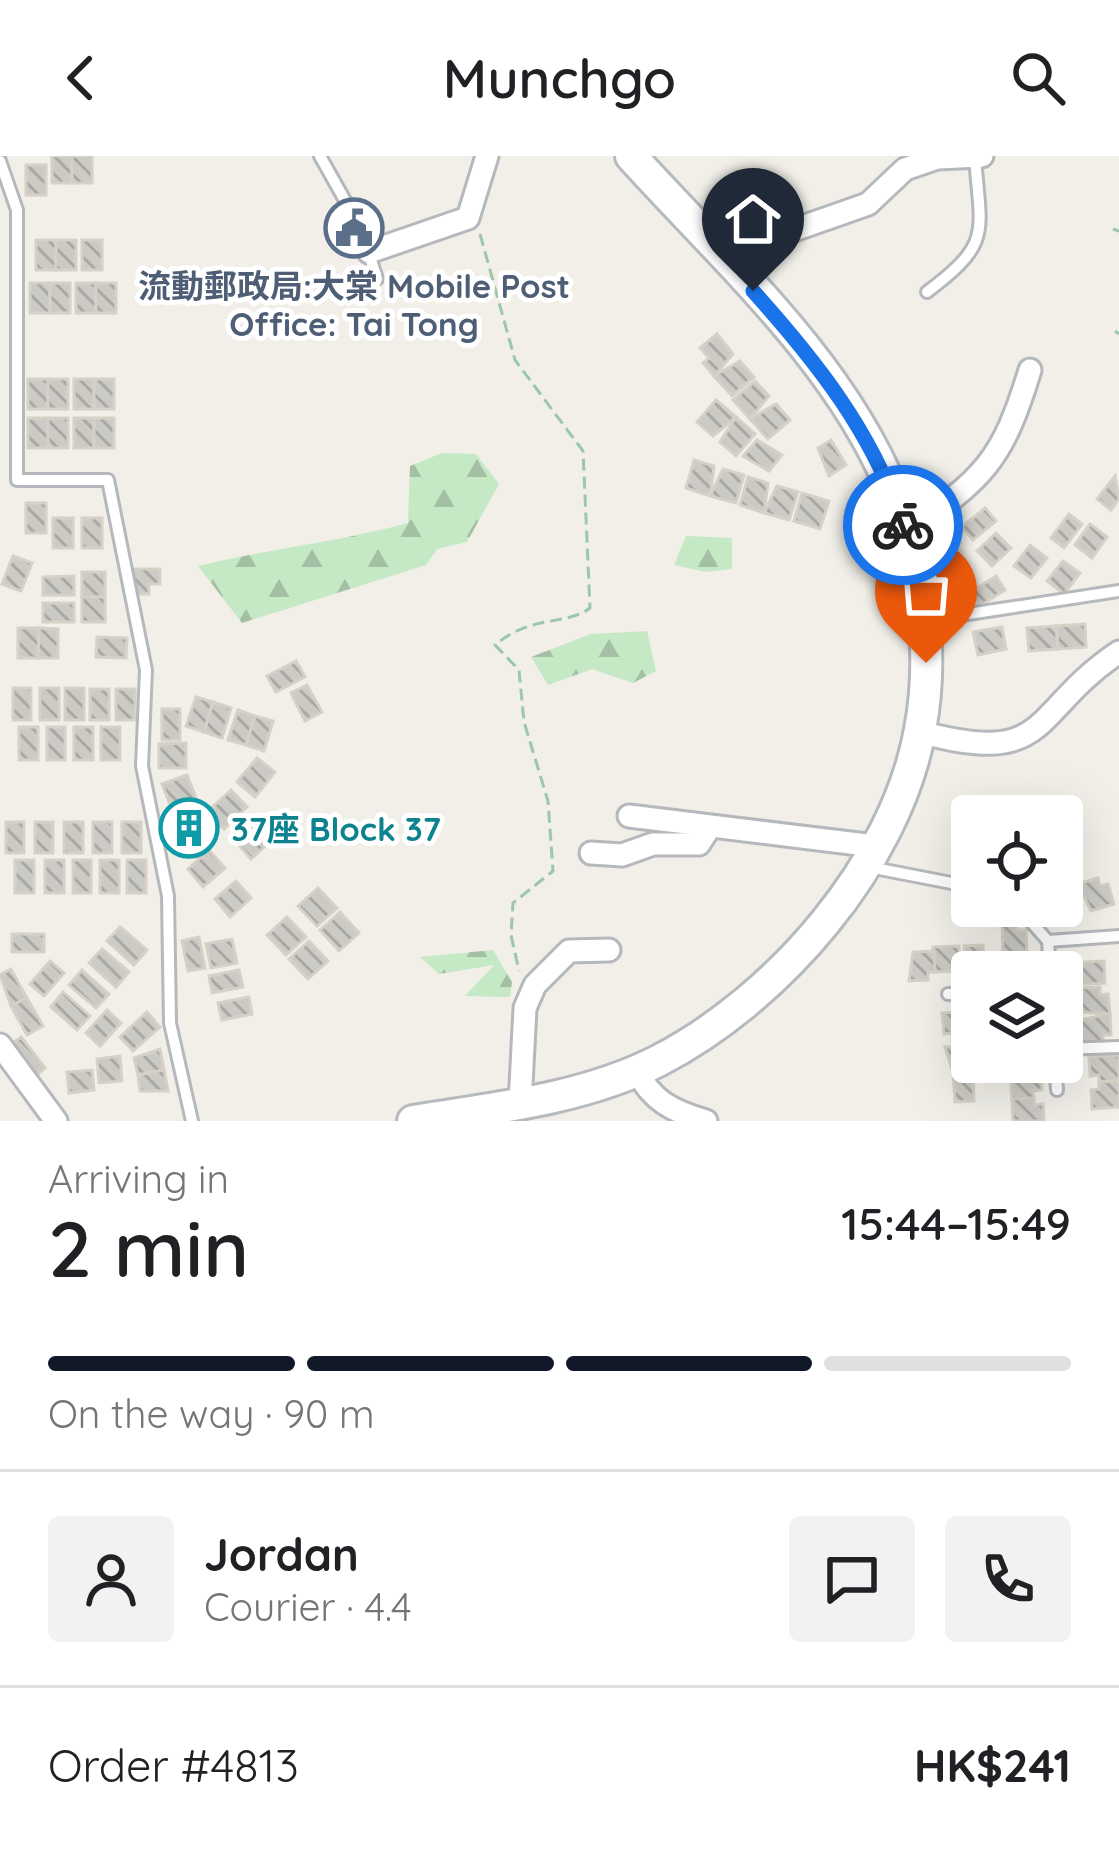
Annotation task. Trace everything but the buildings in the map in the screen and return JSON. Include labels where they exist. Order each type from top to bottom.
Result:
[{"type":"street","points":[[369,252],[468,218],[487,156]]},
{"type":"street","points":[[418,1121],[531,1109],[636,1070],[722,1024],[772,982],[816,934],[886,830],[920,732],[926,621],[892,488],[850,412],[804,347],[631,156]]},
{"type":"street","points":[[728,263],[771,238],[868,204],[905,169],[937,158],[978,157]]},
{"type":"street","points":[[906,532],[991,465],[1013,427],[1030,370]]},
{"type":"street","points":[[920,732],[967,745],[1025,739],[1052,718],[1084,677],[1119,652]]},
{"type":"street","points":[[629,816],[868,855]]},
{"type":"street","points":[[591,853],[622,855],[652,844],[699,844],[710,827]]},
{"type":"street","points":[[531,1109],[530,993],[568,951],[609,950]]},
{"type":"street","points":[[0,1045],[56,1121]]},
{"type":"street","points":[[636,1070],[649,1094],[693,1120]]},
{"type":"lane","points":[[320,156],[369,252],[377,279]]},
{"type":"lane","points":[[927,292],[970,259],[979,240],[978,157]]},
{"type":"lane","points":[[0,161],[17,210],[17,481],[108,481],[146,670],[142,766],[168,896],[170,1023],[192,1121]]},
{"type":"lane","points":[[926,621],[1119,591]]},
{"type":"lane","points":[[868,855],[951,881]]},
{"type":"lane","points":[[1036,927],[1048,940],[1049,951]]},
{"type":"lane","points":[[1048,940],[1119,936]]},
{"type":"lane","points":[[1083,1048],[1119,1047]]},
{"type":"lane","points":[[1056,1083],[1057,1090]]},
{"type":"path","points":[[468,218],[485,241],[515,360],[586,462],[590,608],[580,616],[535,620],[495,645],[519,670],[524,722],[548,801],[553,871],[513,902],[511,934],[524,988],[530,993]]},
{"type":"green space","points":[[442,453],[476,454],[499,484],[467,542],[437,549],[426,565],[242,623],[198,566],[408,523],[410,466]]},
{"type":"green space","points":[[686,536],[732,538],[732,569],[706,572],[674,565]]},
{"type":"green space","points":[[647,631],[656,671],[633,683],[592,669],[548,685],[531,657],[591,634]]},
{"type":"green space","points":[[493,950],[512,982],[510,997],[465,996],[494,965],[439,974],[420,957]]},
{"type":"way so far","points":[[903,525],[926,621],[926,663]]},
{"type":"place","name":"流動郵政局:大棠 Mobile Post Office: Tai Tong","points":[[354,228]]},
{"type":"place","name":"37座 Block 37","points":[[189,828]]},
{"type":"route","points":[[753,291],[804,347],[850,412],[892,488],[903,525]]}]
